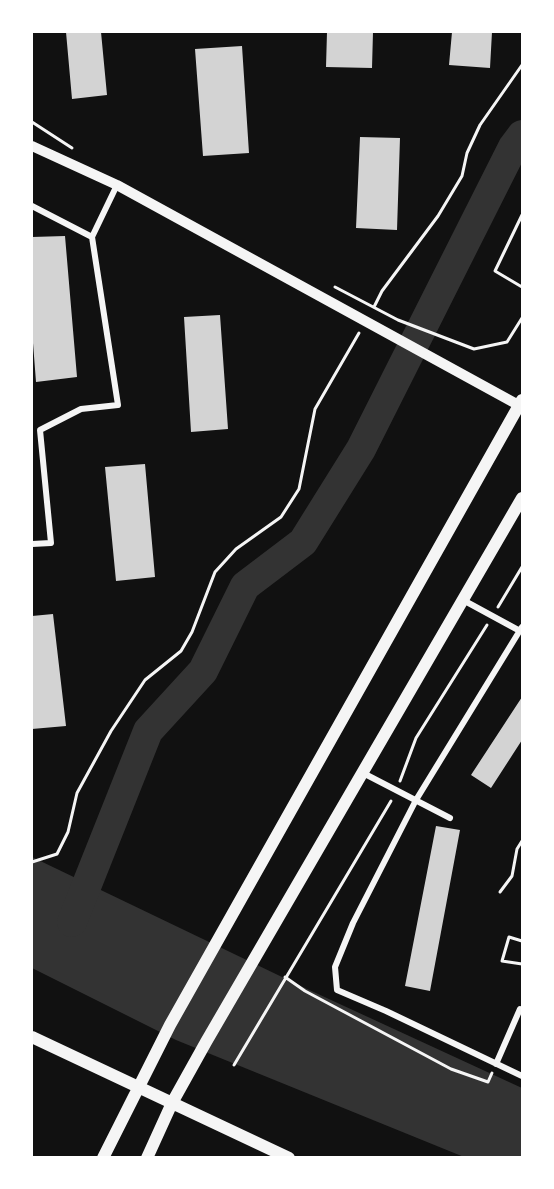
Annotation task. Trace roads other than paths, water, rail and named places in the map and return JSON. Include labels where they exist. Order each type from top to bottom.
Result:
[{"type":"main road","points":[[103,1158],[170,1025],[522,404]]},
{"type":"main road","points":[[147,1158],[172,1103],[206,1042],[522,498]]},
{"type":"main road","points":[[32,1037],[289,1158]]},
{"type":"street","points":[[32,146],[117,186],[522,404]]},
{"type":"street","points":[[40,430],[81,409],[118,405],[92,237],[117,186]]},
{"type":"street","points":[[32,206],[92,237]]},
{"type":"street","points":[[32,426],[40,430]]},
{"type":"street","points":[[32,544],[51,543],[40,430]]},
{"type":"street","points":[[463,600],[522,628],[416,800],[353,923],[335,967],[337,990],[522,1076]]},
{"type":"street","points":[[363,772],[450,818]]},
{"type":"street","points":[[496,1064],[520,1009]]},
{"type":"waterway","points":[[72,922],[148,731],[203,671],[245,586],[303,542],[361,449],[513,147],[522,135]]}]
